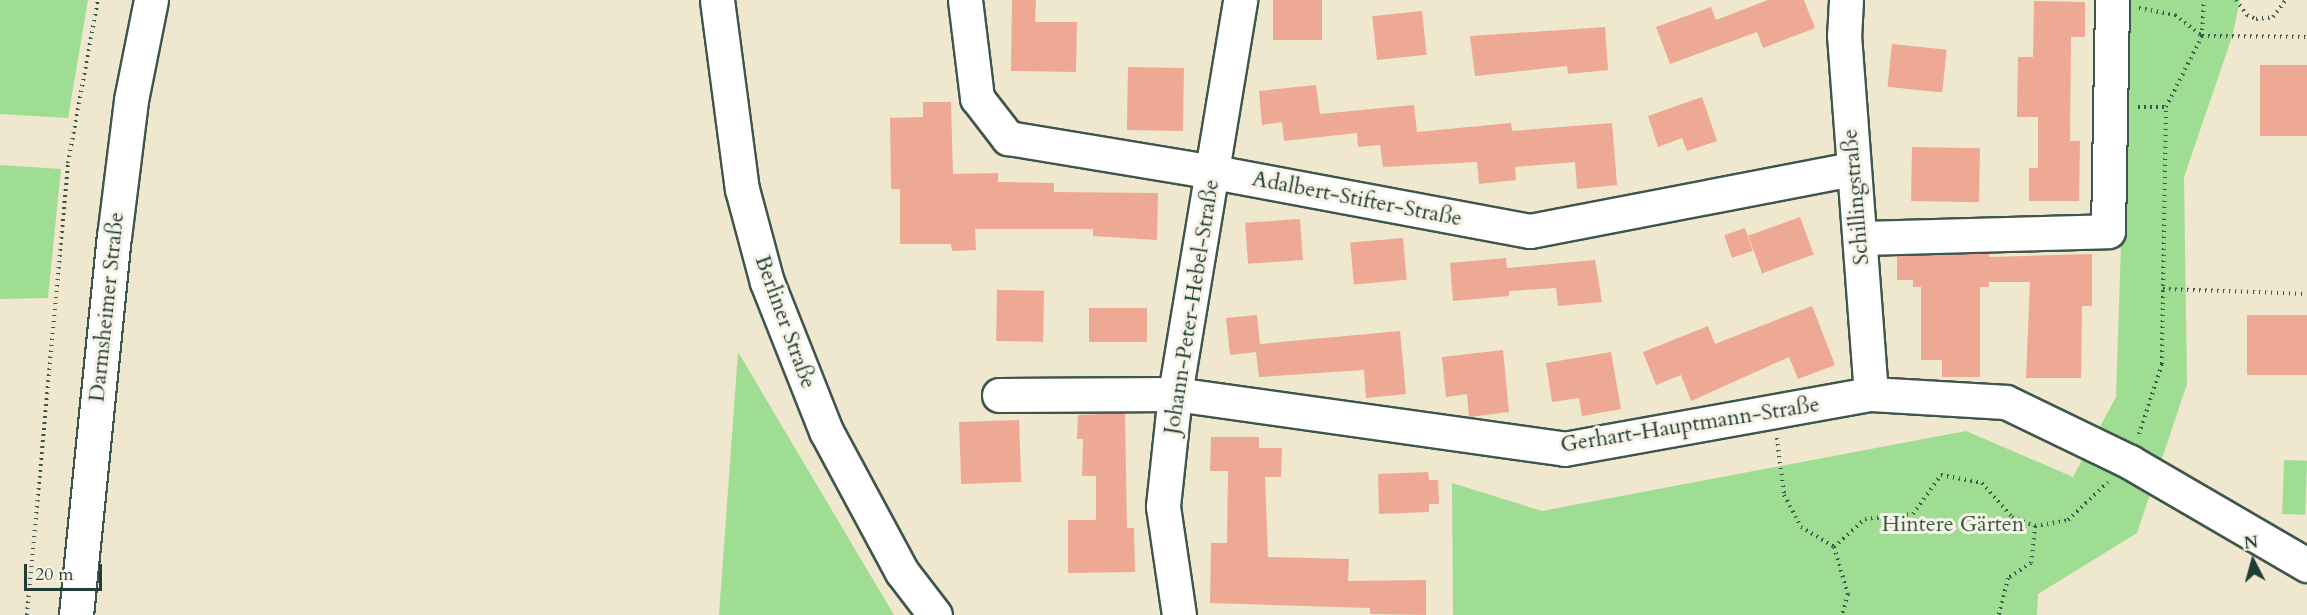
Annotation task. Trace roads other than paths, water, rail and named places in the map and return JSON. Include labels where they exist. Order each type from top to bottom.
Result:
[{"type":"street","name":"Darmsheimer Straße","points":[[76,615],[115,226],[131,100],[151,0]]},
{"type":"street","name":"Berliner Straße","points":[[717,0],[742,189],[767,282],[826,431],[902,572],[935,615]]},
{"type":"street","name":"Adalbert-Stifter-Straße","points":[[965,0],[977,98],[1008,138],[1214,172],[1530,231],[1852,169]]},
{"type":"street","name":"Johann-Peter-Hebel-Straße","points":[[1179,615],[1163,506],[1175,394],[1214,172],[1240,0]]},
{"type":"street","name":"Schillingstraße","points":[[1846,0],[1844,35],[1852,169],[1861,238],[1872,394]]},
{"type":"street","points":[[1861,238],[2108,231],[2112,1]]},
{"type":"street","name":"Gerhart-Hauptmann-Straße","points":[[999,395],[1175,394],[1563,449],[1872,394],[2006,402],[2130,462],[2307,566]]},
{"type":"park label","name":"Hintere Gärten","points":[[1953,525]]}]
